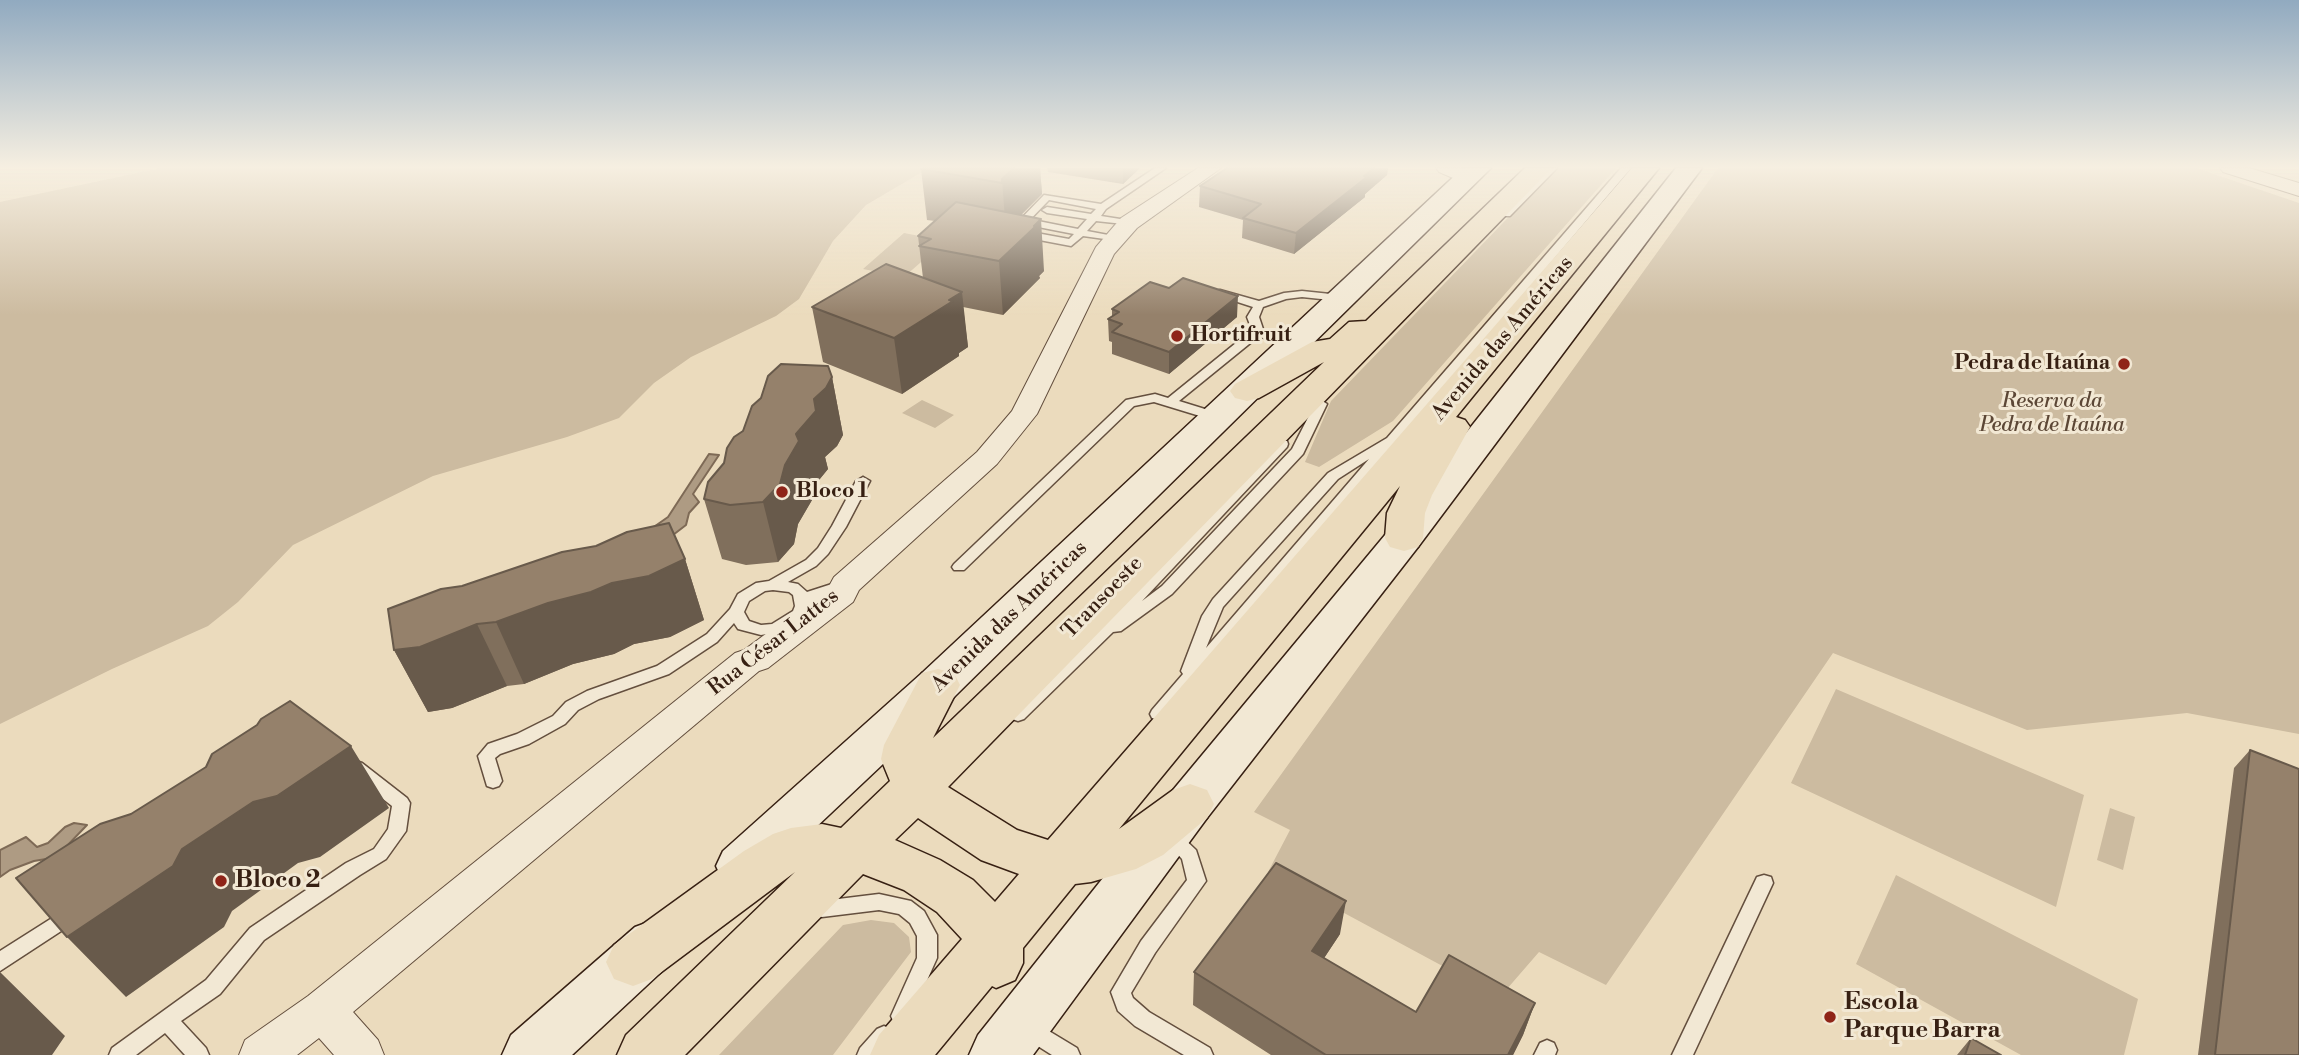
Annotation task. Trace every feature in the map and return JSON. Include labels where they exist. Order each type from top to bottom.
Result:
[{"type":"highway","points":[[646,1055],[864,861],[1490,217]]},
{"type":"highway","name":"Avenida das Américas","points":[[900,1035],[1043,858],[1499,344],[1605,217]]},
{"type":"highway","points":[[1247,391],[1323,349],[1339,347],[1376,315],[1408,299]]},
{"type":"highway","points":[[1404,538],[1406,513],[1413,495],[1461,414],[1494,369],[1499,359],[1499,344]]},
{"type":"highway","points":[[938,685],[906,745],[904,759],[909,772],[927,796],[999,845],[1043,858],[1091,861],[1118,854],[1179,819]]},
{"type":"highway","points":[[633,962],[762,866],[791,849],[822,845],[933,882],[955,897],[986,928],[995,975],[967,1015],[933,1055]]},
{"type":"main road","name":"Avenida das Américas","points":[[527,1053],[822,794],[1247,391],[1418,217]]},
{"type":"main road","name":"Avenida das Américas","points":[[1010,1040],[1179,819],[1404,538],[1651,217]]},
{"type":"street","name":"Rua César Lattes","points":[[261,1055],[323,1010],[747,662],[757,659],[842,594],[845,585],[986,457],[1024,414],[1104,252],[1110,221],[1117,217]]},
{"type":"street","points":[[323,1010],[362,1055]]},
{"type":"lane","points":[[1027,217],[1013,232],[1071,243],[1081,232],[1114,217]]},
{"type":"lane","points":[[1088,217],[1110,221]]},
{"type":"lane","points":[[1100,217],[1110,221]]},
{"type":"lane","points":[[1369,355],[1504,217]]},
{"type":"lane","points":[[1150,723],[1584,217]]},
{"type":"lane","points":[[1033,223],[1081,232],[1110,221]]},
{"type":"lane","points":[[1206,289],[1259,305],[1284,296],[1302,294],[1340,298]]},
{"type":"lane","points":[[1259,305],[1253,317],[1258,331],[1290,346]]},
{"type":"lane","points":[[1172,401],[1258,331]]},
{"type":"lane","points":[[959,567],[1130,403],[1144,398],[1172,401],[1217,418]]},
{"type":"lane","name":"Transoeste","points":[[1008,724],[1094,642],[1167,590],[1298,451],[1325,399]]},
{"type":"lane","points":[[1185,682],[1210,616],[1218,603],[1332,476],[1399,435]]},
{"type":"lane","points":[[773,585],[811,563],[823,551],[863,481]]},
{"type":"lane","points":[[493,781],[486,756],[494,749],[523,739],[559,720],[572,706],[593,695],[663,670],[712,638],[736,612],[743,598],[761,587],[773,585],[793,588],[803,599],[803,606],[792,621],[783,626],[761,630],[743,625],[736,612]]},
{"type":"lane","points":[[803,599],[845,585]]},
{"type":"lane","points":[[747,662],[761,630]]},
{"type":"lane","points":[[119,1055],[212,987],[257,934],[353,869],[380,854],[397,831],[401,803],[346,760]]},
{"type":"lane","points":[[1179,819],[1197,881],[1148,947],[1121,992],[1125,1004],[1142,1020],[1203,1055]]},
{"type":"lane","points":[[864,861],[818,914],[879,902],[904,907],[917,917],[927,935],[927,958],[900,1035]]},
{"type":"lane","points":[[1682,1055],[1764,883]]},
{"type":"lane","points":[[0,962],[89,902]]},
{"type":"lane","points":[[867,1055],[900,1035],[944,967]]},
{"type":"lane","points":[[166,1020],[199,1055]]},
{"type":"lane","points":[[1010,1040],[1070,1055]]},
{"type":"green space","points":[[0,217],[855,217],[833,241],[799,299],[776,316],[691,357],[654,383],[619,418],[567,437],[433,476],[293,545],[238,602],[208,626],[0,724]]},
{"type":"green space","points":[[1508,217],[1573,217],[1393,421],[1319,467],[1305,462],[1331,401]]},
{"type":"green space","name":"Reserva da Pedra de Itaúna","points":[[1683,217],[2299,217],[2299,734],[2187,713],[2027,730],[1833,653],[1606,985],[1539,952],[1500,997],[1268,872],[1290,830],[1254,812]]},
{"type":"green space","points":[[904,233],[945,241],[904,277],[863,269]]},
{"type":"green space","points":[[922,400],[954,415],[935,428],[902,413]]},
{"type":"green space","points":[[1836,689],[2084,795],[2056,907],[1791,783]]},
{"type":"green space","points":[[2110,808],[2135,817],[2123,870],[2097,860]]},
{"type":"green space","points":[[1896,875],[2138,999],[2124,1055],[2021,1055],[1856,964]]},
{"type":"green space","points":[[871,920],[894,923],[909,937],[911,952],[833,1055],[719,1055],[843,925]]},
{"type":"shaded area","points":[[709,454],[719,455],[693,494],[699,502],[689,513],[686,525],[673,535],[638,538],[668,517]]},
{"type":"shaded area","points":[[74,823],[87,825],[64,849],[46,859],[10,870],[0,877],[0,850],[26,837],[37,847],[48,843],[65,827]]},
{"type":"building","points":[[939,217],[1041,219],[999,261],[919,246],[931,239],[918,236]]},
{"type":"building","points":[[1244,217],[1316,217],[1296,233]]},
{"type":"building","points":[[886,264],[962,292],[949,300],[953,301],[894,338],[812,307]]},
{"type":"building","points":[[1183,278],[1238,296],[1169,352],[1112,332],[1122,324],[1108,319],[1119,312],[1112,309],[1150,282],[1169,288]]},
{"type":"building","points":[[781,364],[828,366],[832,377],[826,388],[814,399],[816,411],[796,434],[799,441],[785,465],[780,484],[763,502],[730,505],[704,499],[708,482],[724,463],[727,448],[734,437],[743,431],[752,406],[761,398],[768,376]]},
{"type":"building","points":[[669,523],[685,559],[649,576],[612,583],[496,622],[477,624],[420,647],[394,650],[388,609],[441,589],[462,586],[562,552],[596,546],[627,532]]},
{"type":"building","points":[[290,701],[351,746],[277,796],[253,802],[182,849],[173,866],[67,937],[16,878],[100,824],[131,814],[206,767],[212,754]]},
{"type":"building","points":[[2250,750],[2299,769],[2299,1055],[2215,1055]]},
{"type":"building","points":[[1276,863],[1346,901],[1312,951],[1416,1012],[1449,955],[1535,1003],[1508,1055],[1326,1055],[1194,972]]},
{"type":"building","points":[[1971,1038],[2001,1055],[1965,1055]]},
{"type":"place","name":"Hortifruit","points":[[1177,336]]},
{"type":"place","name":"Pedra de Itaúna","points":[[2124,364]]},
{"type":"place","name":"Bloco 1","points":[[782,492]]},
{"type":"place","name":"Bloco 2","points":[[221,881]]},
{"type":"place","name":"Escola Parque Barra","points":[[1830,1017]]}]
